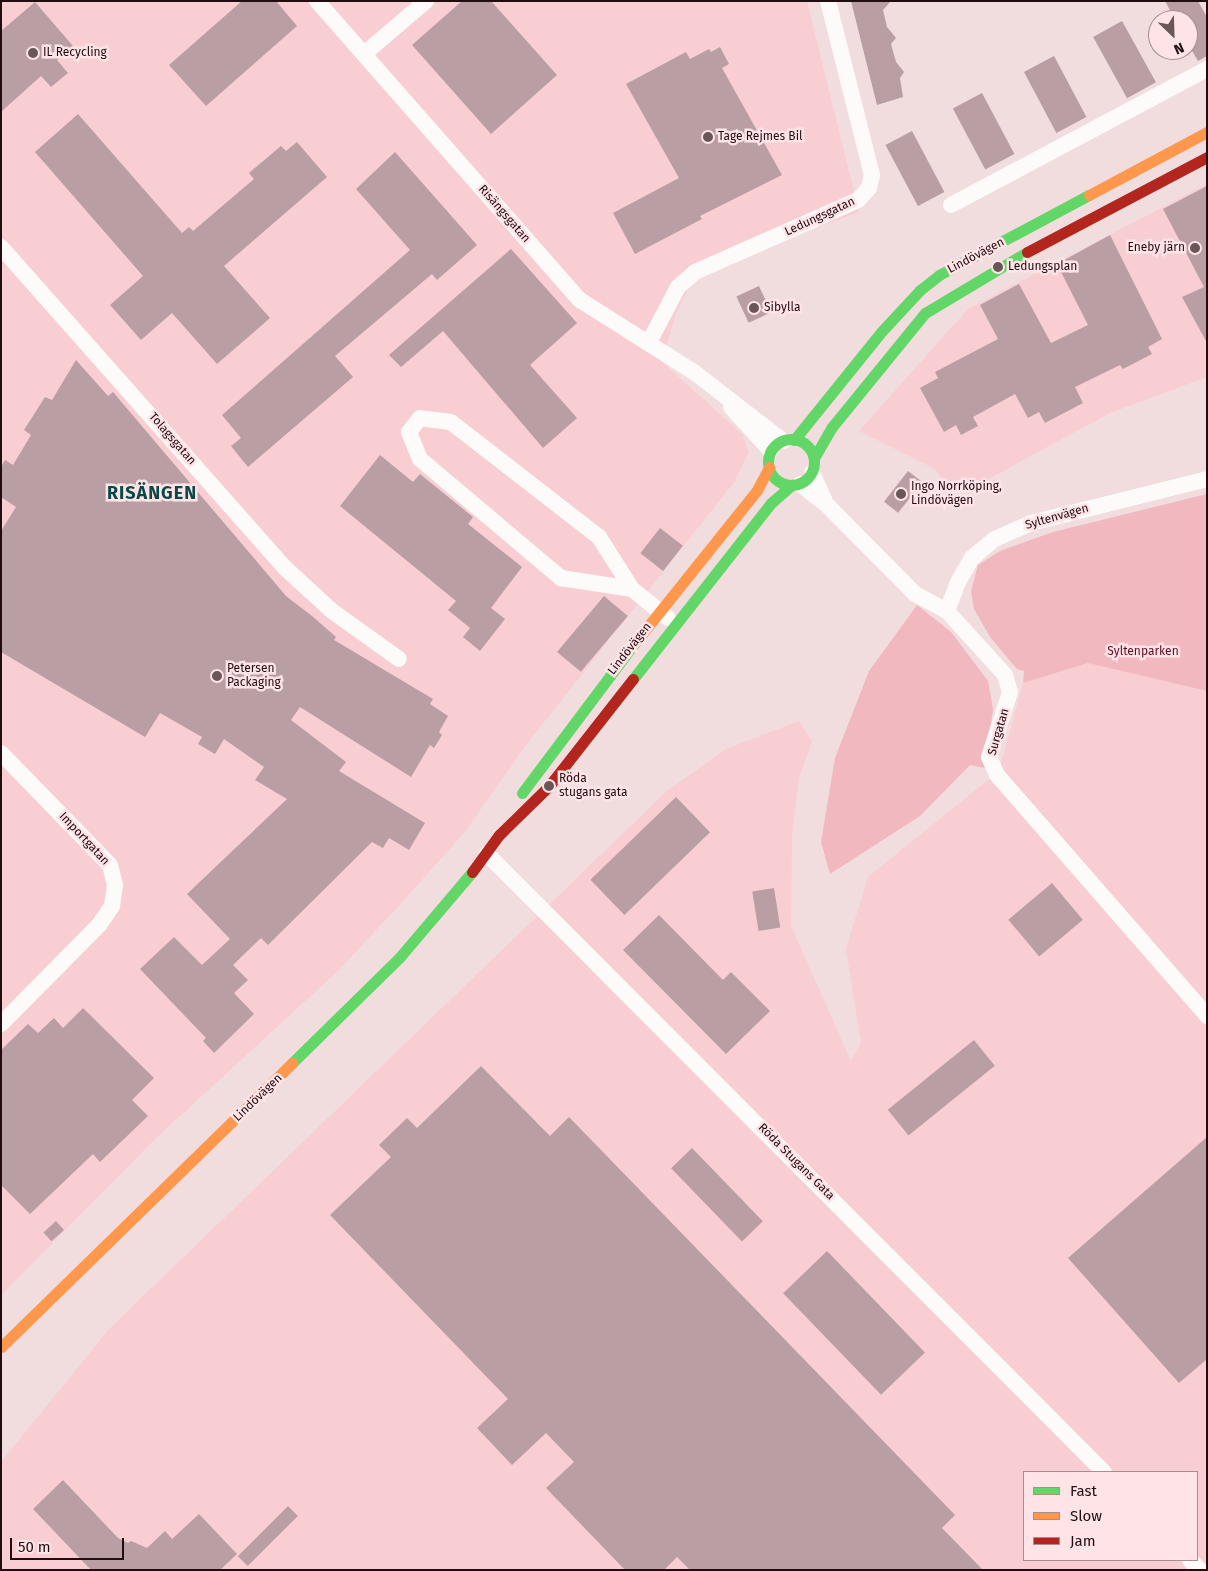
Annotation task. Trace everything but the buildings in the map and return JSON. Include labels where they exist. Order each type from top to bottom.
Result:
[{"type":"main road","name":"Lindövägen","points":[[499,835],[505,813],[757,490],[779,450],[892,320],[940,275],[1207,132]]},
{"type":"main road","name":"Lindövägen","points":[[1,1347],[361,998],[399,958],[487,854],[499,835],[549,786],[771,503],[804,475],[832,426],[925,313],[998,267],[1207,157]]},
{"type":"main road","points":[[806,444],[804,475],[777,480],[779,450],[806,444]]},
{"type":"street","name":"Risängsgatan","points":[[317,1],[580,300],[649,342],[720,394],[748,411],[779,450]]},
{"type":"street","points":[[364,54],[426,1]]},
{"type":"street","name":"Ledungsgatan","points":[[649,342],[678,288],[695,272],[858,200],[870,188],[872,175],[828,1]]},
{"type":"street","points":[[951,205],[1207,69]]},
{"type":"street","name":"Tolagsgatan","points":[[1,247],[284,567],[332,611],[399,658]]},
{"type":"street","points":[[632,589],[561,578],[420,459],[409,432],[420,418],[451,422],[599,537],[632,589],[675,625]]},
{"type":"street","name":"Surgatan","points":[[804,475],[829,507],[915,594],[947,611],[1005,676],[1010,692],[989,757],[997,775],[1207,1016]]},
{"type":"street","name":"Syltenvägen","points":[[947,611],[958,582],[972,558],[995,539],[1031,523],[1207,479]]},
{"type":"street","name":"Importgatan","points":[[1,752],[110,865],[115,885],[112,906],[100,924],[1,1024]]},
{"type":"street","name":"Röda Stugans Gata","points":[[487,854],[1103,1471]]},
{"type":"street","points":[[1191,1561],[1200,1570]]},
{"type":"shaded area","points":[[1,1],[807,1],[859,212],[796,235],[691,283],[676,313],[662,362],[742,434],[749,452],[735,481],[526,745],[464,833],[404,900],[339,970],[157,1137],[1,1295]]},
{"type":"shaded area","points":[[1207,184],[1207,377],[1110,413],[983,482],[946,485],[935,469],[859,431],[968,309]]},
{"type":"shaded area","points":[[1088,663],[1207,691],[1207,1570],[1,1570],[1,1462],[110,1328],[667,791],[726,749],[799,721],[812,741],[799,778],[792,834],[791,926],[851,1061],[861,1043],[846,949],[868,877],[999,771],[1023,683]]},
{"type":"green space","name":"Syltenparken","points":[[1207,494],[1207,691],[1088,663],[1023,683],[1024,671],[1017,669],[990,637],[974,609],[971,591],[978,565],[1000,551],[1053,532]]},
{"type":"green space","points":[[917,605],[951,632],[988,681],[993,709],[985,768],[970,765],[920,816],[830,874],[821,842],[835,758],[869,671]]},
{"type":"traffic: fast","points":[[794,440],[882,331],[920,290],[939,275],[1089,195]]},
{"type":"traffic: fast","points":[[814,458],[832,427],[925,313],[1027,252]]},
{"type":"traffic: fast","points":[[791,439],[804,443],[810,449],[814,462],[810,475],[804,481],[791,485],[778,481],[772,475],[768,462],[772,449],[778,443],[791,439]]},
{"type":"traffic: fast","points":[[633,679],[771,503],[792,485]]},
{"type":"traffic: fast","points":[[522,793],[637,640]]},
{"type":"traffic: fast","points":[[292,1063],[399,958],[472,872]]},
{"type":"traffic: slow","points":[[1089,195],[1207,132]]},
{"type":"traffic: slow","points":[[637,640],[757,490],[769,467]]},
{"type":"traffic: slow","points":[[1,1347],[292,1063]]},
{"type":"traffic: jam","points":[[1027,252],[1207,157]]},
{"type":"traffic: jam","points":[[472,872],[499,835],[549,786],[633,679]]},
{"type":"place","name":"IL Recycling","points":[[33,53]]},
{"type":"place","name":"Tage Rejmes Bil","points":[[708,137]]},
{"type":"place","name":"Eneby järn","points":[[1195,248]]},
{"type":"place","name":"Ledungsplan","points":[[998,267]]},
{"type":"place","name":"Sibylla","points":[[754,308]]},
{"type":"place","name":"Ingo Norrköping, Lindövägen","points":[[901,494]]},
{"type":"place","name":"Petersen Packaging","points":[[217,676]]},
{"type":"place","name":"Röda stugans gata","points":[[549,786]]},
{"type":"district","name":"RISÄNGEN","points":[[152,493]]}]
